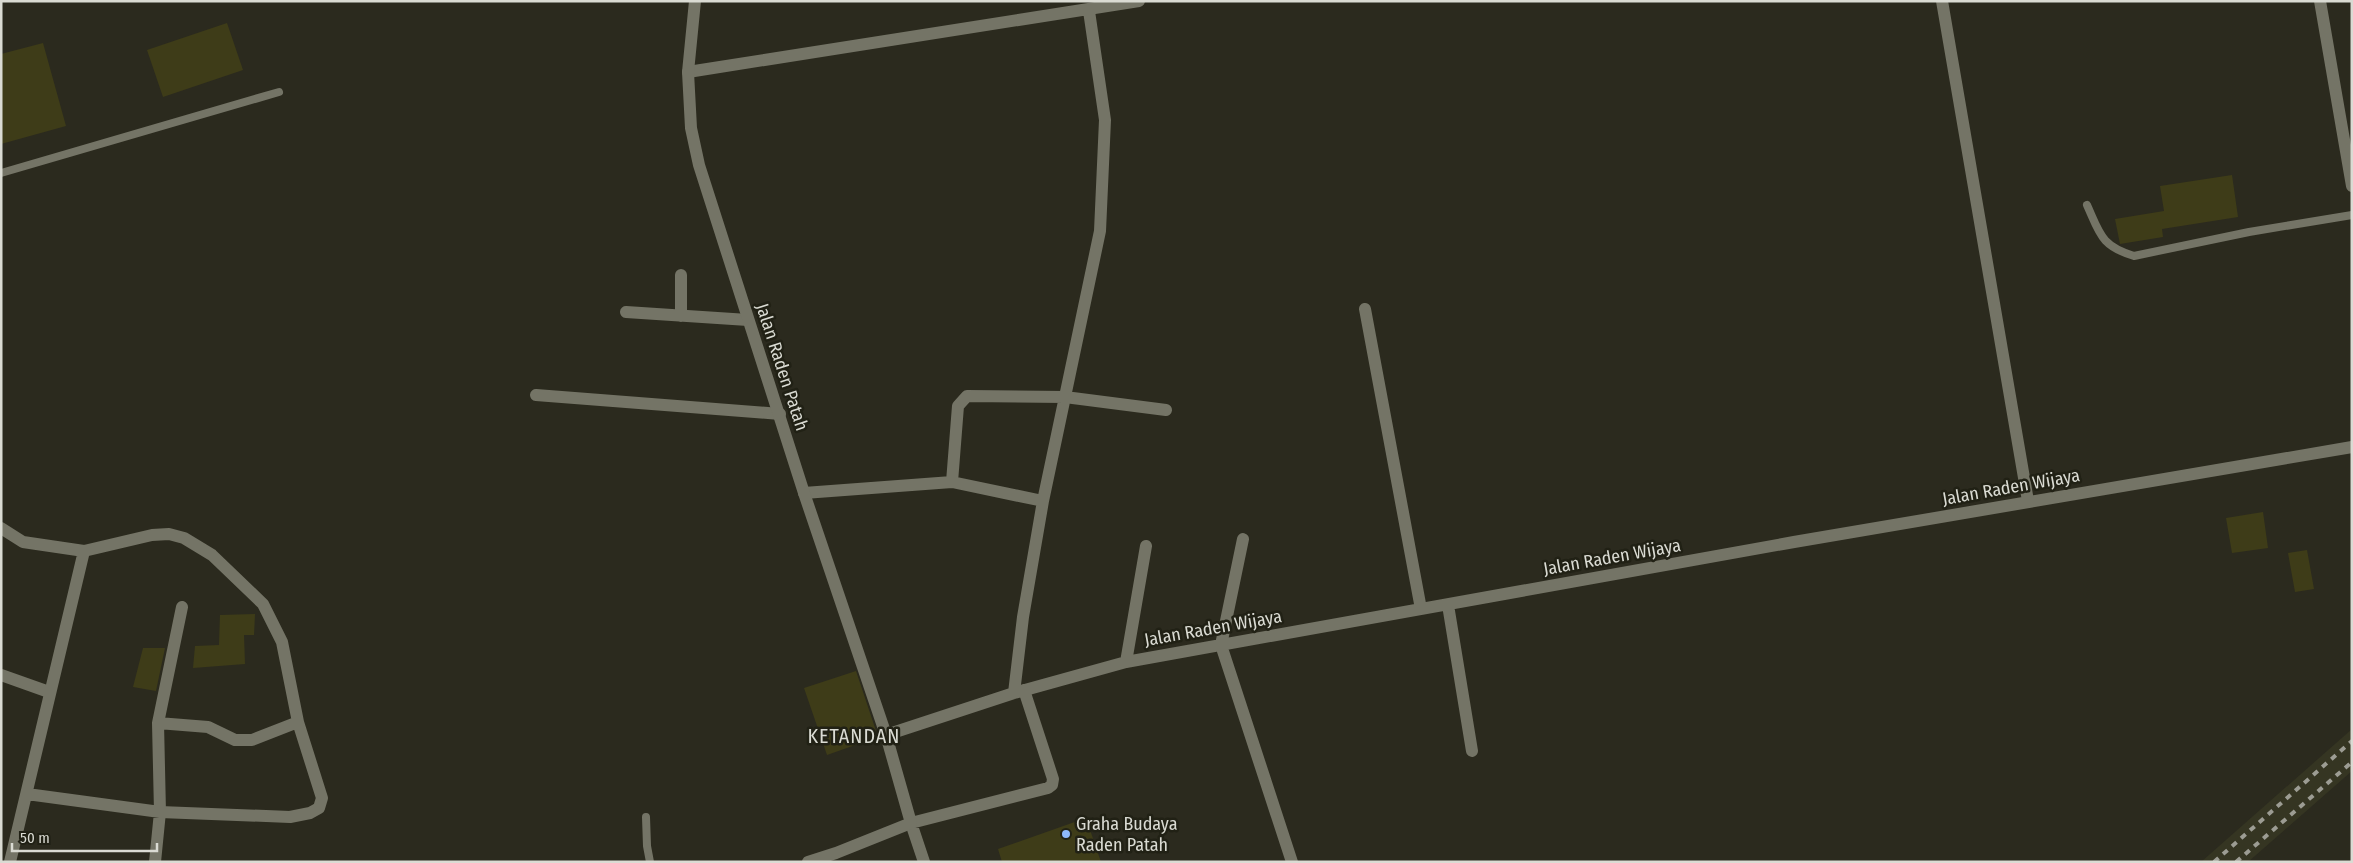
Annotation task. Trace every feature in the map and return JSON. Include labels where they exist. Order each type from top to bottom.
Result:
[{"type":"street","name":"Jalan Raden Patah","points":[[695,1],[688,72],[691,128],[697,156],[804,492],[886,735],[924,862]]},
{"type":"street","points":[[688,72],[1139,1]]},
{"type":"street","points":[[1942,1],[2028,501]]},
{"type":"street","points":[[2320,1],[2352,186]]},
{"type":"street","points":[[808,862],[911,823],[1048,788],[1052,785],[1053,779],[1019,692],[1023,617],[1043,501],[1100,231],[1105,120],[1089,10]]},
{"type":"street","points":[[681,275],[681,316]]},
{"type":"street","points":[[1365,309],[1421,609]]},
{"type":"street","points":[[626,312],[748,320]]},
{"type":"street","points":[[536,395],[780,414]]},
{"type":"street","points":[[952,482],[958,406],[967,396],[1064,397],[1166,410]]},
{"type":"street","name":"Jalan Raden Wijaya","points":[[886,735],[1019,692],[1126,662],[2028,501],[2352,447]]},
{"type":"street","points":[[804,492],[952,482],[1043,501]]},
{"type":"street","points":[[1,528],[23,542],[84,551],[152,535],[170,534],[184,538],[212,555],[263,604],[282,642],[298,722],[322,798],[319,808],[310,813],[290,817],[160,812],[27,794]]},
{"type":"street","points":[[1243,539],[1221,645],[1292,862]]},
{"type":"street","points":[[1126,662],[1146,546]]},
{"type":"street","points":[[10,862],[84,551]]},
{"type":"street","points":[[1448,605],[1472,751]]},
{"type":"street","points":[[155,862],[160,812],[158,724],[182,607]]},
{"type":"street","points":[[1,675],[49,692]]},
{"type":"street","points":[[158,724],[208,727],[235,740],[252,740],[298,722]]},
{"type":"lane","points":[[1,173],[280,92]]},
{"type":"lane","points":[[2087,205],[2104,241],[2116,250],[2134,256],[2249,232],[2352,215]]},
{"type":"lane","points":[[646,817],[647,846],[650,862]]},
{"type":"shaded area","points":[[2352,729],[2352,771],[2248,862],[2201,862]]},
{"type":"building","points":[[227,23],[243,70],[163,97],[147,50]]},
{"type":"building","points":[[43,43],[66,126],[1,144],[1,54]]},
{"type":"building","points":[[2232,175],[2238,217],[2162,229],[2163,237],[2120,244],[2115,219],[2164,211],[2160,186]]},
{"type":"building","points":[[2263,512],[2268,548],[2232,553],[2226,518]]},
{"type":"building","points":[[2307,550],[2314,589],[2295,592],[2288,553]]},
{"type":"building","points":[[255,614],[254,635],[244,635],[245,664],[193,668],[195,646],[219,645],[220,615]]},
{"type":"building","points":[[143,648],[165,648],[156,691],[133,687]]},
{"type":"building","points":[[856,671],[878,737],[827,755],[804,688]]},
{"type":"building","name":"Graha Budaya Raden Patah","points":[[1086,818],[1101,862],[1002,862],[998,849]]},
{"type":"railway","points":[[2214,862],[2352,741]]},
{"type":"railway","points":[[2236,862],[2352,762]]},
{"type":"place","name":"Graha Budaya Raden Patah","points":[[1066,834]]},
{"type":"district","name":"KETANDAN","points":[[854,736]]}]
